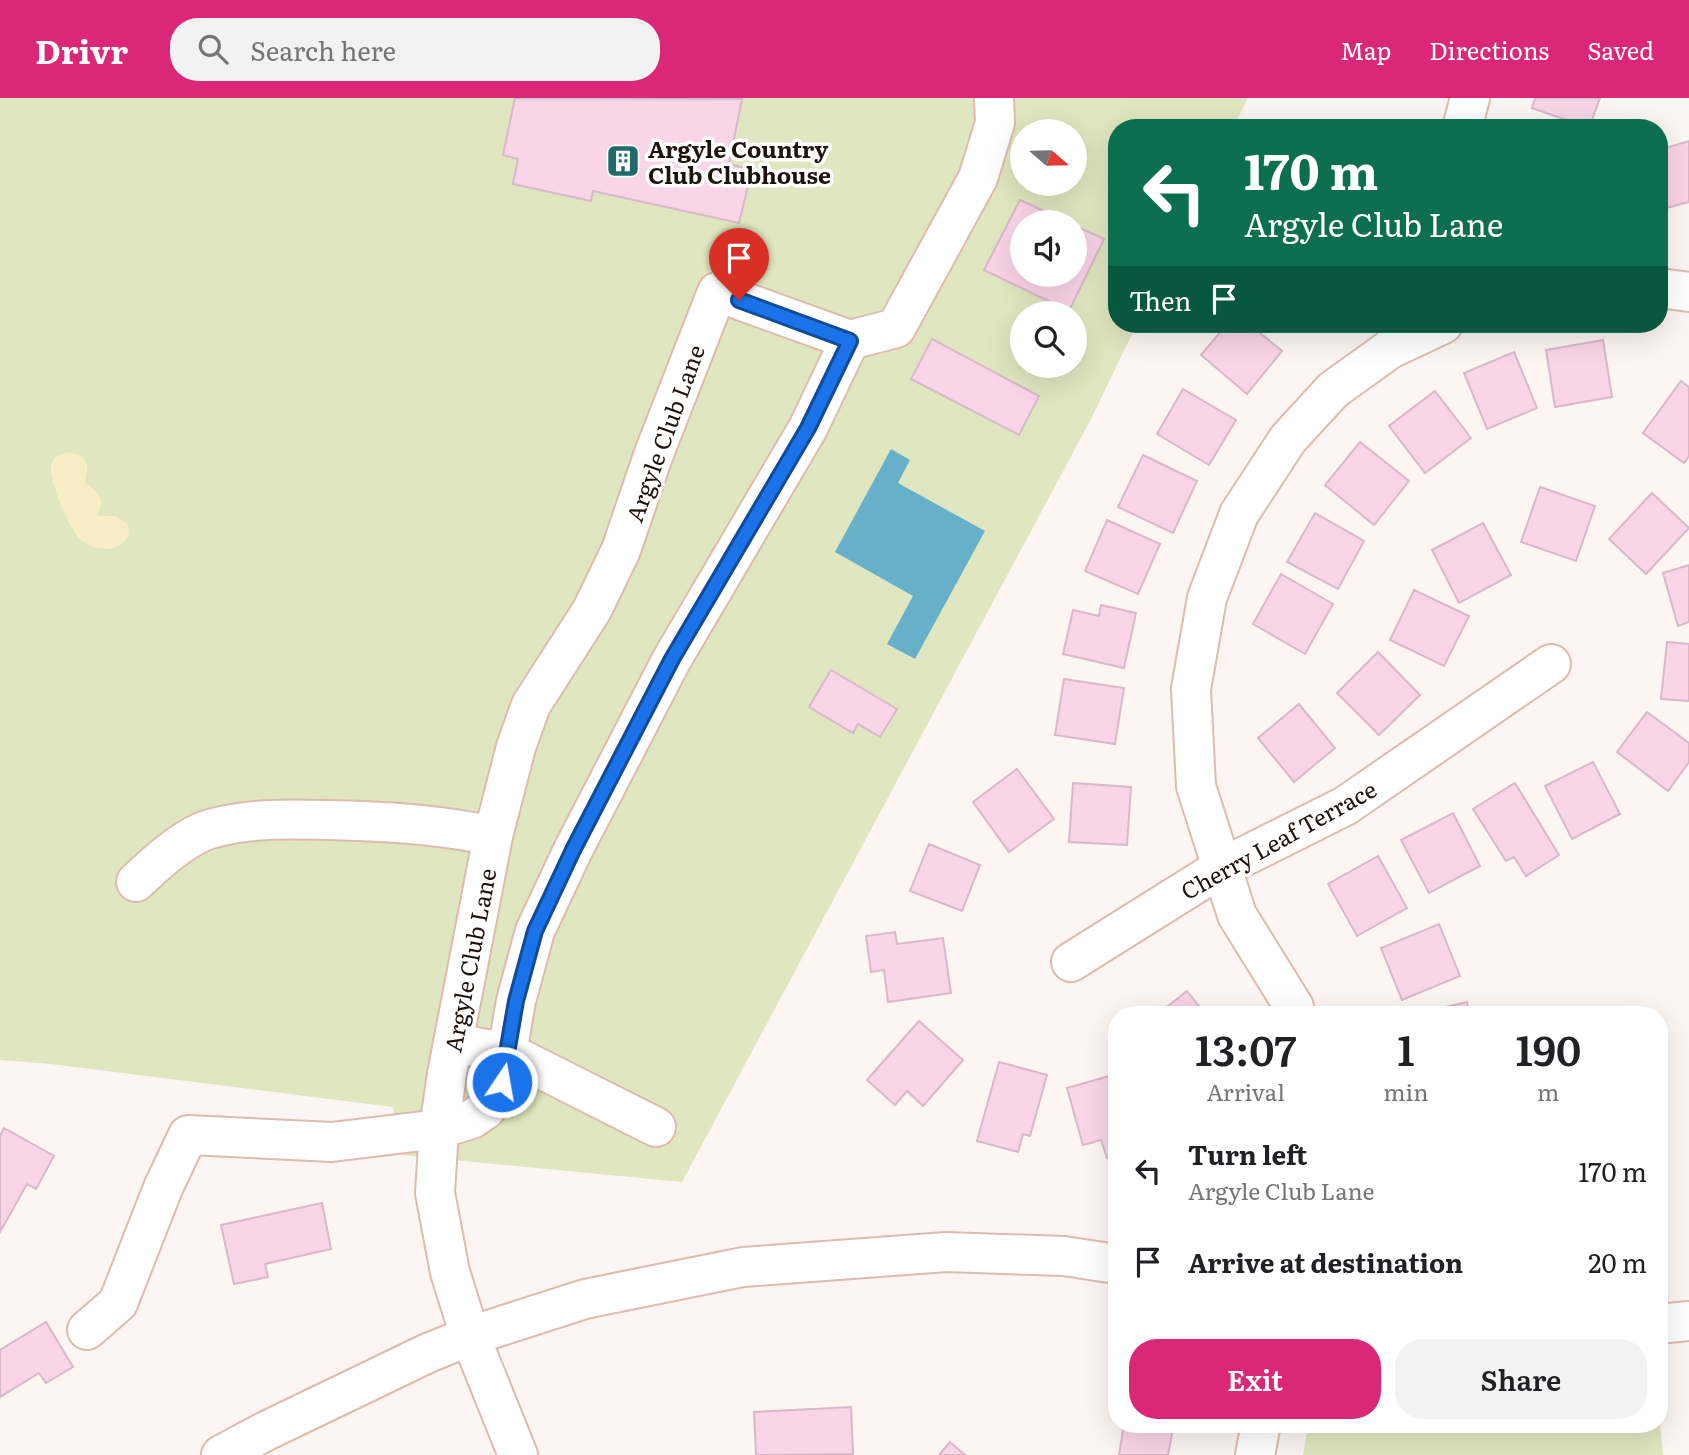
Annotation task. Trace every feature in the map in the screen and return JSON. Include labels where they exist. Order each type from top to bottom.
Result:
[{"type":"street","points":[[87,1330],[118,1303],[163,1188],[188,1135],[332,1142],[439,1129],[472,1119],[485,1110],[494,1098],[502,1082],[516,1001],[535,931],[573,850],[672,659],[808,428],[850,341],[895,328],[978,178],[995,123],[994,98]]},
{"type":"street","points":[[1464,119],[1470,98]]},
{"type":"street","points":[[1668,289],[1689,292]]},
{"type":"street","name":"Argyle Club Lane","points":[[518,1455],[470,1336],[450,1272],[435,1193],[439,1129],[453,1043],[493,836],[516,747],[531,705],[592,610],[621,550],[653,456],[717,292],[850,341]]},
{"type":"street","points":[[1293,1006],[1237,915],[1196,786],[1191,689],[1207,598],[1239,514],[1289,439],[1333,390],[1390,349],[1424,333]]},
{"type":"street","name":"Cherry Leaf Terrace","points":[[1071,962],[1221,867],[1345,806],[1551,664]]},
{"type":"street","points":[[136,882],[162,857],[208,830],[272,818],[361,820],[450,827],[493,836]]},
{"type":"street","points":[[453,1043],[509,1053],[656,1127]]},
{"type":"street","points":[[220,1455],[378,1377],[470,1336],[585,1299],[743,1267],[946,1252],[1064,1256],[1108,1263]]},
{"type":"street","points":[[1668,1323],[1689,1321]]},
{"type":"street","points":[[1255,1455],[1259,1433]]},
{"type":"green space","points":[[0,98],[1248,98],[1238,119],[1108,119],[1108,333],[1133,333],[1090,421],[682,1182],[401,1155],[393,1107],[0,1060]]},
{"type":"green space","points":[[1307,1433],[1661,1433],[1663,1455],[1303,1455]]},
{"type":"sand","points":[[69,452],[85,460],[85,483],[101,500],[97,514],[116,516],[128,524],[129,533],[121,545],[113,549],[93,547],[82,541],[71,527],[56,491],[51,469],[55,458]]},
{"type":"water","points":[[891,449],[910,460],[898,483],[985,531],[915,659],[887,644],[913,596],[835,552]]},
{"type":"building","name":"Argyle Country Club Clubhouse","points":[[515,98],[742,99],[729,164],[752,170],[739,223],[593,191],[591,201],[513,184],[518,159],[503,155]]},
{"type":"building","points":[[1535,98],[1600,98],[1592,119],[1563,119],[1532,108]]},
{"type":"building","points":[[1689,141],[1689,202],[1668,208],[1668,147]]},
{"type":"building","points":[[1020,200],[1042,210],[1015,210]]},
{"type":"building","points":[[1010,219],[1010,283],[984,270]]},
{"type":"building","points":[[1087,231],[1104,239],[1087,274]]},
{"type":"building","points":[[1019,287],[1081,287],[1074,301],[1048,301]]},
{"type":"building","points":[[1219,333],[1260,333],[1282,351],[1247,394],[1201,355]]},
{"type":"building","points":[[932,339],[1039,396],[1019,435],[911,379]]},
{"type":"building","points":[[1603,340],[1612,397],[1555,407],[1546,350]]},
{"type":"building","points":[[1514,352],[1537,408],[1487,429],[1464,373]]},
{"type":"building","points":[[1681,381],[1689,387],[1689,456],[1684,463],[1643,433]]},
{"type":"building","points":[[1183,389],[1236,420],[1209,465],[1157,434]]},
{"type":"building","points":[[1435,391],[1471,438],[1425,473],[1389,426]]},
{"type":"building","points":[[1360,442],[1409,481],[1374,525],[1325,485]]},
{"type":"building","points":[[1143,455],[1197,481],[1173,533],[1118,507]]},
{"type":"building","points":[[1540,487],[1595,506],[1576,561],[1521,542]]},
{"type":"building","points":[[1652,493],[1689,528],[1646,574],[1609,539]]},
{"type":"building","points":[[1315,513],[1364,541],[1338,589],[1287,562]]},
{"type":"building","points":[[1107,520],[1160,544],[1138,594],[1085,571]]},
{"type":"building","points":[[1483,523],[1511,575],[1459,603],[1432,550]]},
{"type":"building","points":[[1689,565],[1689,622],[1678,626],[1663,573]]},
{"type":"building","points":[[1281,574],[1333,604],[1305,654],[1253,624]]},
{"type":"building","points":[[1414,590],[1469,616],[1444,666],[1390,640]]},
{"type":"building","points":[[1101,605],[1136,613],[1124,668],[1063,654],[1073,610],[1099,616]]},
{"type":"building","points":[[1667,642],[1689,644],[1689,701],[1661,699]]},
{"type":"building","points":[[1378,652],[1420,695],[1379,735],[1337,693]]},
{"type":"building","points":[[831,670],[897,709],[880,737],[858,724],[853,733],[809,707]]},
{"type":"building","points":[[1064,679],[1124,688],[1115,744],[1055,735]]},
{"type":"building","points":[[1299,704],[1335,748],[1294,782],[1258,738]]},
{"type":"building","points":[[1647,712],[1689,743],[1689,762],[1668,791],[1617,752]]},
{"type":"building","points":[[1593,762],[1620,814],[1572,839],[1545,786]]},
{"type":"building","points":[[1017,769],[1054,819],[1009,852],[973,802]]},
{"type":"building","points":[[1073,783],[1131,787],[1127,845],[1069,842]]},
{"type":"building","points":[[1515,783],[1559,855],[1526,876],[1514,857],[1506,861],[1473,809]]},
{"type":"building","points":[[1453,813],[1480,866],[1429,893],[1401,840]]},
{"type":"building","points":[[929,844],[980,865],[962,911],[910,891]]},
{"type":"building","points":[[1378,856],[1407,908],[1357,936],[1328,884]]},
{"type":"building","points":[[1439,924],[1460,976],[1402,1000],[1381,948]]},
{"type":"building","points":[[895,932],[897,944],[943,938],[951,993],[888,1002],[884,970],[871,972],[866,936]]},
{"type":"building","points":[[1187,991],[1199,1006],[1168,1006]]},
{"type":"building","points":[[1467,1002],[1468,1006],[1450,1006]]},
{"type":"building","points":[[919,1021],[963,1060],[923,1106],[907,1091],[895,1105],[867,1080]]},
{"type":"building","points":[[999,1062],[1047,1075],[1030,1136],[1023,1134],[1018,1152],[977,1141]]},
{"type":"building","points":[[1108,1076],[1108,1158],[1101,1140],[1083,1145],[1067,1088]]},
{"type":"building","points":[[4,1128],[54,1156],[36,1189],[27,1184],[0,1232],[0,1136]]},
{"type":"building","points":[[322,1203],[331,1249],[265,1264],[268,1277],[234,1284],[221,1225]]},
{"type":"building","points":[[46,1322],[73,1367],[46,1383],[39,1373],[0,1397],[0,1350]]},
{"type":"building","points":[[851,1407],[853,1454],[756,1455],[754,1412]]},
{"type":"building","points":[[1123,1433],[1172,1433],[1168,1455],[1119,1455]]},
{"type":"building","points":[[950,1442],[965,1455],[939,1455]]},
{"type":"place","name":"Argyle Country Club Clubhouse","points":[[623,161]]},
{"type":"route","points":[[502,1082],[516,1001],[535,931],[573,850],[672,659],[808,428],[850,341],[739,300]]}]
